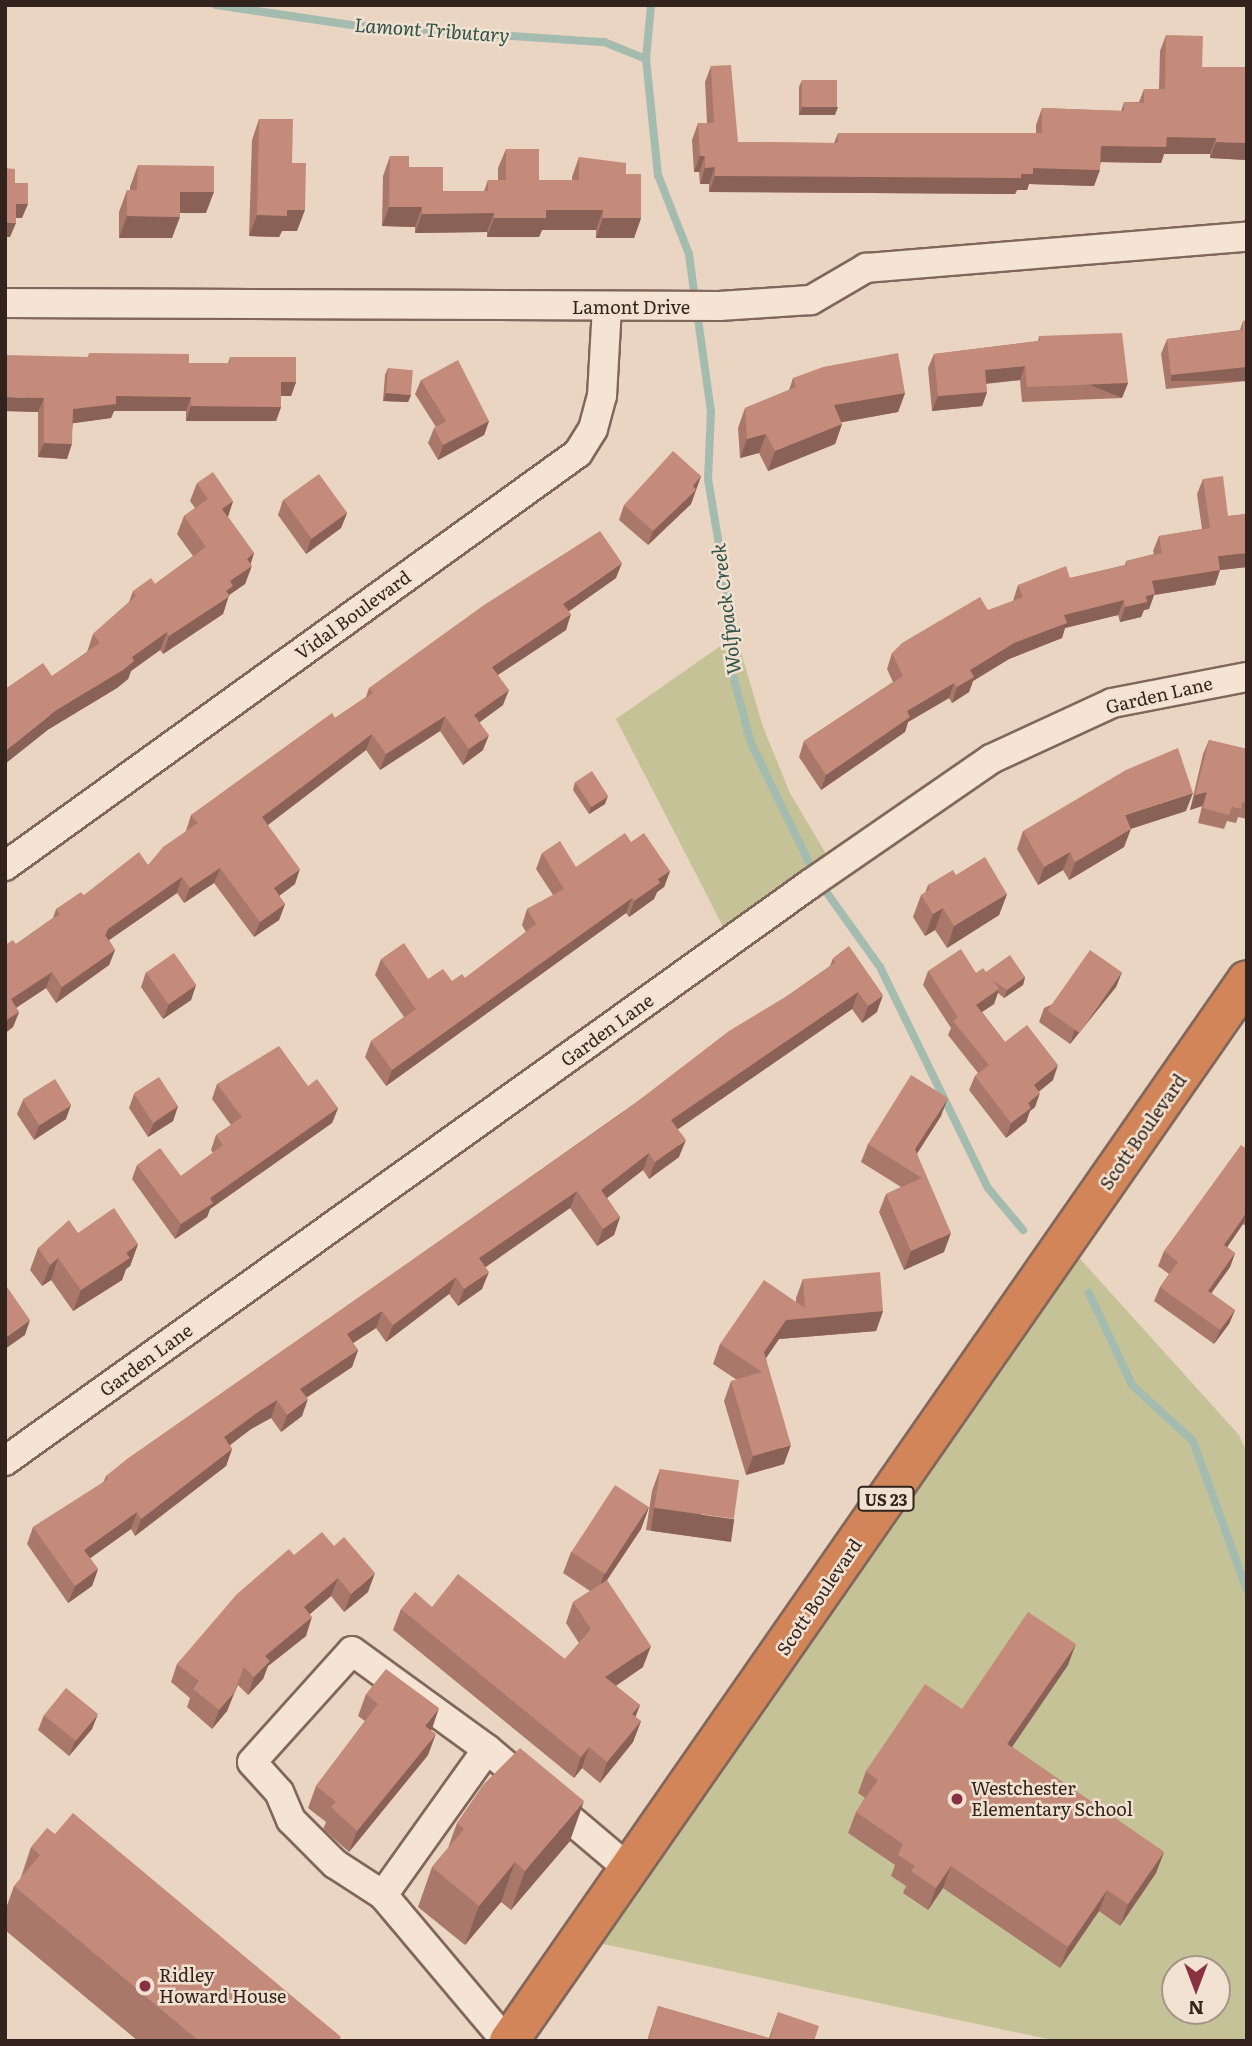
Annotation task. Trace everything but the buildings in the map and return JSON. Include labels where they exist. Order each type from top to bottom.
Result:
[{"type":"highway","name":"Scott Boulevard","points":[[508,2041],[631,1870],[1247,980]]},
{"type":"street","name":"Lamont Drive","points":[[5,303],[719,306],[811,300],[866,268],[1247,237]]},
{"type":"street","name":"Vidal Boulevard","points":[[5,866],[578,453],[599,412],[607,307]]},
{"type":"street","name":"Garden Lane","points":[[5,1461],[817,879],[991,759],[1049,729],[1112,704],[1247,677]]},
{"type":"street","points":[[508,2041],[383,1895],[335,1864],[291,1820],[279,1792],[252,1762],[352,1651],[487,1749],[631,1870]]},
{"type":"street","points":[[383,1895],[487,1749]]},
{"type":"shaded area","points":[[736,635],[763,727],[790,793],[835,869],[730,940],[616,719]]},
{"type":"shaded area","points":[[1055,1231],[1239,1435],[1247,1453],[1247,2041],[1057,2041],[594,1942]]},
{"type":"waterway","name":"Lamont Tributary","points":[[216,5],[352,25],[604,42],[646,59]]},
{"type":"waterway","name":"Wolfpack Creek","points":[[651,5],[646,59],[658,175],[689,254],[695,299]]},
{"type":"waterway","name":"Wolfpack Creek","points":[[697,312],[711,411],[708,479],[732,622],[732,672],[751,743],[817,879],[880,967],[988,1188],[1023,1230]]},
{"type":"waterway","name":"Wolfpack Creek","points":[[1089,1293],[1132,1385],[1193,1441],[1247,1590]]},
{"type":"place","name":"Westchester Elementary School","points":[[957,1799]]},
{"type":"place","name":"Ridley Howard House","points":[[145,1986]]}]
